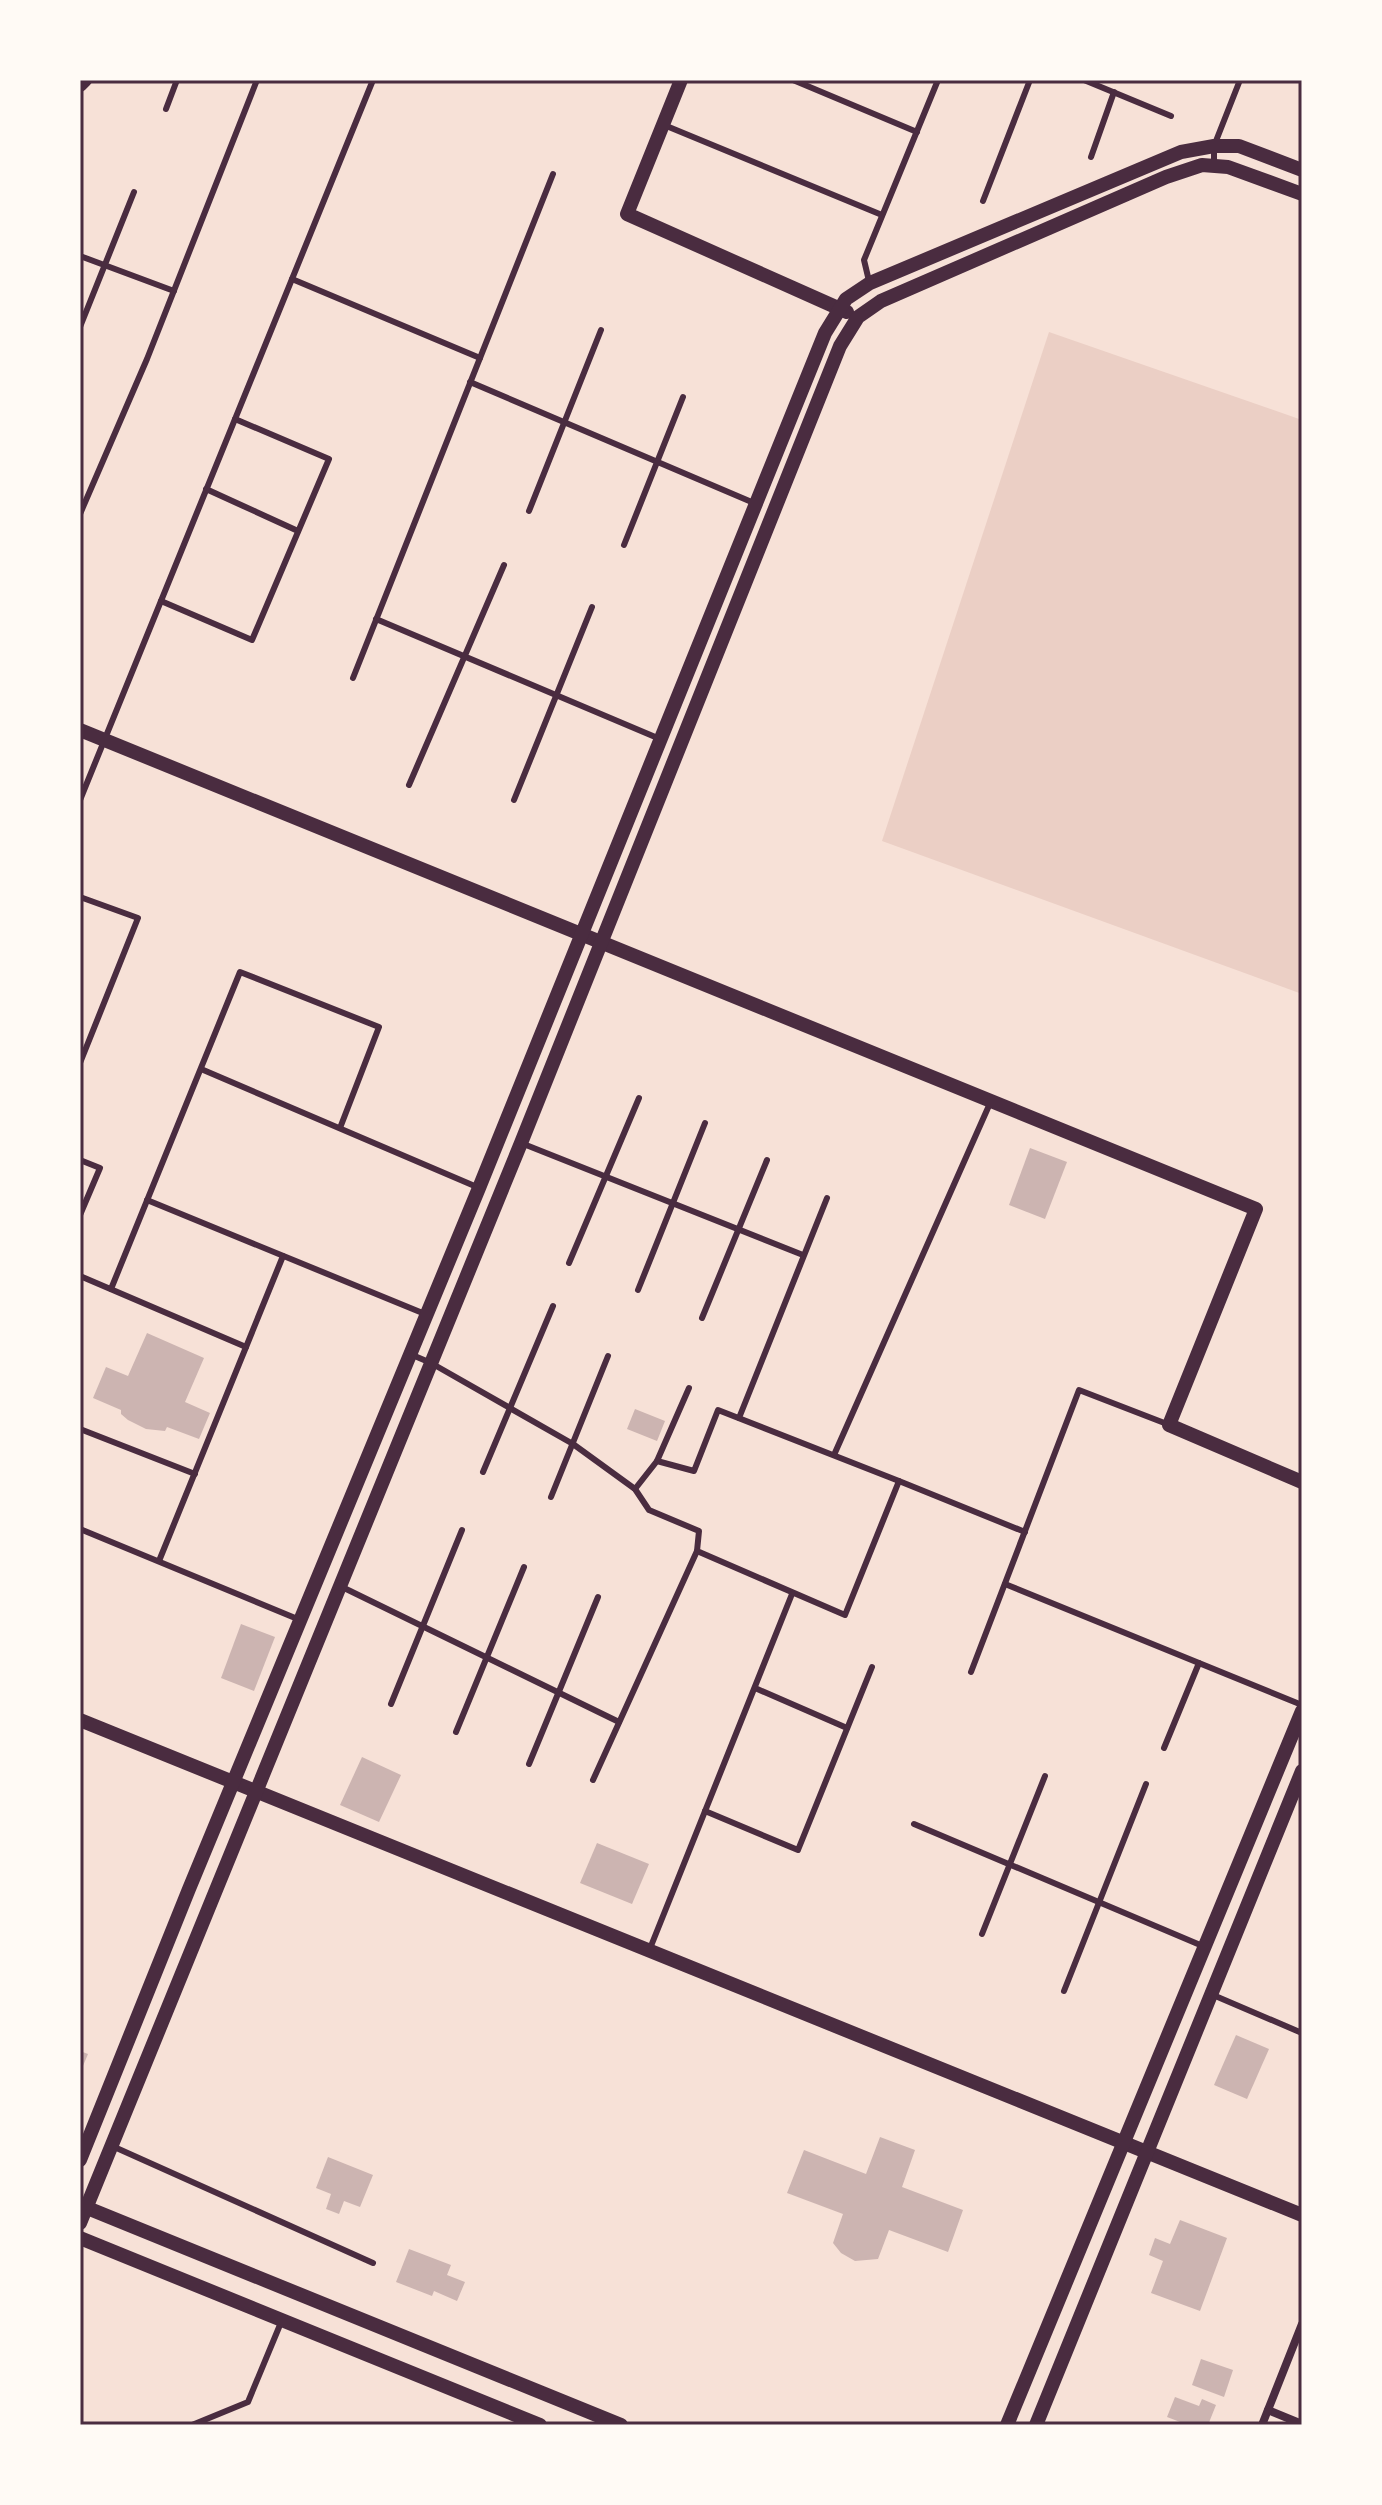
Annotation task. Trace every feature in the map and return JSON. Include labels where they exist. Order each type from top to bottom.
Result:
[{"type":"street","points":[[80,85],[85,80]]},
{"type":"street","points":[[681,80],[627,214],[858,317]]},
{"type":"street","points":[[80,2160],[479,1188],[825,333],[846,299],[870,283],[1181,152],[1214,146],[1239,146],[1302,170]]},
{"type":"street","points":[[80,2223],[83,2206],[112,2146],[521,1143],[840,346],[858,317],[881,301],[1166,177],[1202,165],[1228,167],[1302,194]]},
{"type":"street","points":[[80,730],[1256,1209],[1169,1425],[1302,1482]]},
{"type":"street","points":[[1007,2425],[1302,1708]]},
{"type":"street","points":[[80,1720],[1302,2215]]},
{"type":"street","points":[[1036,2425],[1302,1771]]},
{"type":"street","points":[[83,2206],[621,2425]]},
{"type":"street","points":[[80,2238],[540,2425]]},
{"type":"street","points":[[1262,2425],[1302,2324]]},
{"type":"street","points":[[1268,2410],[1302,2424]]},
{"type":"lane","points":[[166,109],[177,80]]},
{"type":"lane","points":[[80,514],[174,291],[257,80]]},
{"type":"lane","points":[[80,800],[373,80]]},
{"type":"lane","points":[[793,80],[917,132]]},
{"type":"lane","points":[[870,283],[864,260],[938,80]]},
{"type":"lane","points":[[983,201],[1030,80]]},
{"type":"lane","points":[[1084,80],[1171,116]]},
{"type":"lane","points":[[1214,166],[1214,146],[1240,80]]},
{"type":"lane","points":[[1091,157],[1114,92]]},
{"type":"lane","points":[[663,125],[882,215]]},
{"type":"lane","points":[[353,678],[553,174]]},
{"type":"lane","points":[[80,327],[134,192]]},
{"type":"lane","points":[[80,256],[174,291]]},
{"type":"lane","points":[[292,279],[480,358]]},
{"type":"lane","points":[[529,511],[601,330]]},
{"type":"lane","points":[[470,382],[756,503]]},
{"type":"lane","points":[[624,545],[683,397]]},
{"type":"lane","points":[[161,601],[252,640],[329,459],[235,419]]},
{"type":"lane","points":[[206,489],[298,531]]},
{"type":"lane","points":[[409,785],[504,565]]},
{"type":"lane","points":[[514,800],[592,607]]},
{"type":"lane","points":[[376,619],[661,739]]},
{"type":"lane","points":[[80,897],[138,918],[80,1063]]},
{"type":"lane","points":[[111,1289],[240,972],[379,1027],[340,1128]]},
{"type":"lane","points":[[80,1036],[89,1040]]},
{"type":"lane","points":[[201,1069],[479,1188]]},
{"type":"lane","points":[[569,1263],[639,1098]]},
{"type":"lane","points":[[834,1455],[991,1101]]},
{"type":"lane","points":[[638,1290],[705,1123]]},
{"type":"lane","points":[[521,1143],[803,1255]]},
{"type":"lane","points":[[80,1160],[100,1168],[80,1215]]},
{"type":"lane","points":[[702,1318],[767,1160]]},
{"type":"lane","points":[[739,1418],[827,1198]]},
{"type":"lane","points":[[147,1200],[427,1315]]},
{"type":"lane","points":[[159,1561],[283,1256]]},
{"type":"lane","points":[[80,1276],[246,1347]]},
{"type":"lane","points":[[483,1472],[553,1306]]},
{"type":"lane","points":[[410,1354],[573,1444],[635,1489],[649,1510],[699,1531],[697,1551],[593,1780]]},
{"type":"lane","points":[[551,1497],[608,1356]]},
{"type":"lane","points":[[635,1489],[657,1461],[689,1388]]},
{"type":"lane","points":[[971,1672],[1079,1390],[1169,1425]]},
{"type":"lane","points":[[657,1461],[694,1471],[718,1410],[1025,1532]]},
{"type":"lane","points":[[80,1429],[195,1474]]},
{"type":"lane","points":[[697,1551],[845,1615],[899,1481]]},
{"type":"lane","points":[[80,1529],[300,1620]]},
{"type":"lane","points":[[391,1704],[462,1530]]},
{"type":"lane","points":[[456,1732],[524,1567]]},
{"type":"lane","points":[[1005,1584],[1302,1708]]},
{"type":"lane","points":[[340,1586],[619,1722]]},
{"type":"lane","points":[[649,1951],[792,1594]]},
{"type":"lane","points":[[529,1764],[598,1597]]},
{"type":"lane","points":[[1164,1748],[1199,1663]]},
{"type":"lane","points":[[705,1811],[798,1850],[872,1667]]},
{"type":"lane","points":[[755,1688],[847,1728]]},
{"type":"lane","points":[[982,1934],[1045,1776]]},
{"type":"lane","points":[[1064,1991],[1146,1784]]},
{"type":"lane","points":[[914,1824],[1205,1947]]},
{"type":"lane","points":[[1211,1994],[1302,2033]]},
{"type":"lane","points":[[112,2146],[373,2263]]},
{"type":"lane","points":[[192,2425],[248,2402],[282,2320]]},
{"type":"shaded area","points":[[1049,332],[1302,420],[1302,994],[882,841]]},
{"type":"building","points":[[1030,1148],[1067,1162],[1045,1219],[1009,1205]]},
{"type":"building","points":[[147,1333],[204,1358],[185,1402],[210,1413],[199,1439],[167,1427],[165,1431],[146,1429],[128,1420],[121,1410],[93,1398],[106,1367],[128,1376]]},
{"type":"building","points":[[635,1409],[665,1421],[657,1441],[627,1429]]},
{"type":"building","points":[[241,1624],[275,1637],[254,1691],[221,1678]]},
{"type":"building","points":[[362,1757],[401,1775],[379,1822],[340,1805]]},
{"type":"building","points":[[597,1843],[649,1864],[632,1904],[580,1883]]},
{"type":"building","points":[[1236,2035],[1269,2049],[1247,2099],[1214,2085]]},
{"type":"building","points":[[80,2051],[88,2054],[80,2073]]},
{"type":"building","points":[[880,2137],[915,2150],[902,2187],[963,2210],[948,2252],[889,2230],[878,2259],[855,2261],[841,2253],[833,2243],[843,2214],[787,2193],[804,2150],[866,2174]]},
{"type":"building","points":[[328,2157],[373,2175],[360,2207],[344,2201],[339,2214],[326,2209],[331,2194],[316,2188]]},
{"type":"building","points":[[1180,2220],[1227,2238],[1200,2311],[1151,2293],[1163,2261],[1149,2255],[1155,2238],[1170,2244]]},
{"type":"building","points":[[409,2249],[451,2265],[447,2275],[465,2282],[457,2301],[434,2291],[432,2296],[396,2282]]},
{"type":"building","points":[[1201,2359],[1233,2370],[1224,2397],[1192,2385]]},
{"type":"building","points":[[1175,2397],[1199,2406],[1202,2399],[1216,2405],[1208,2425],[1188,2425],[1167,2417]]}]
